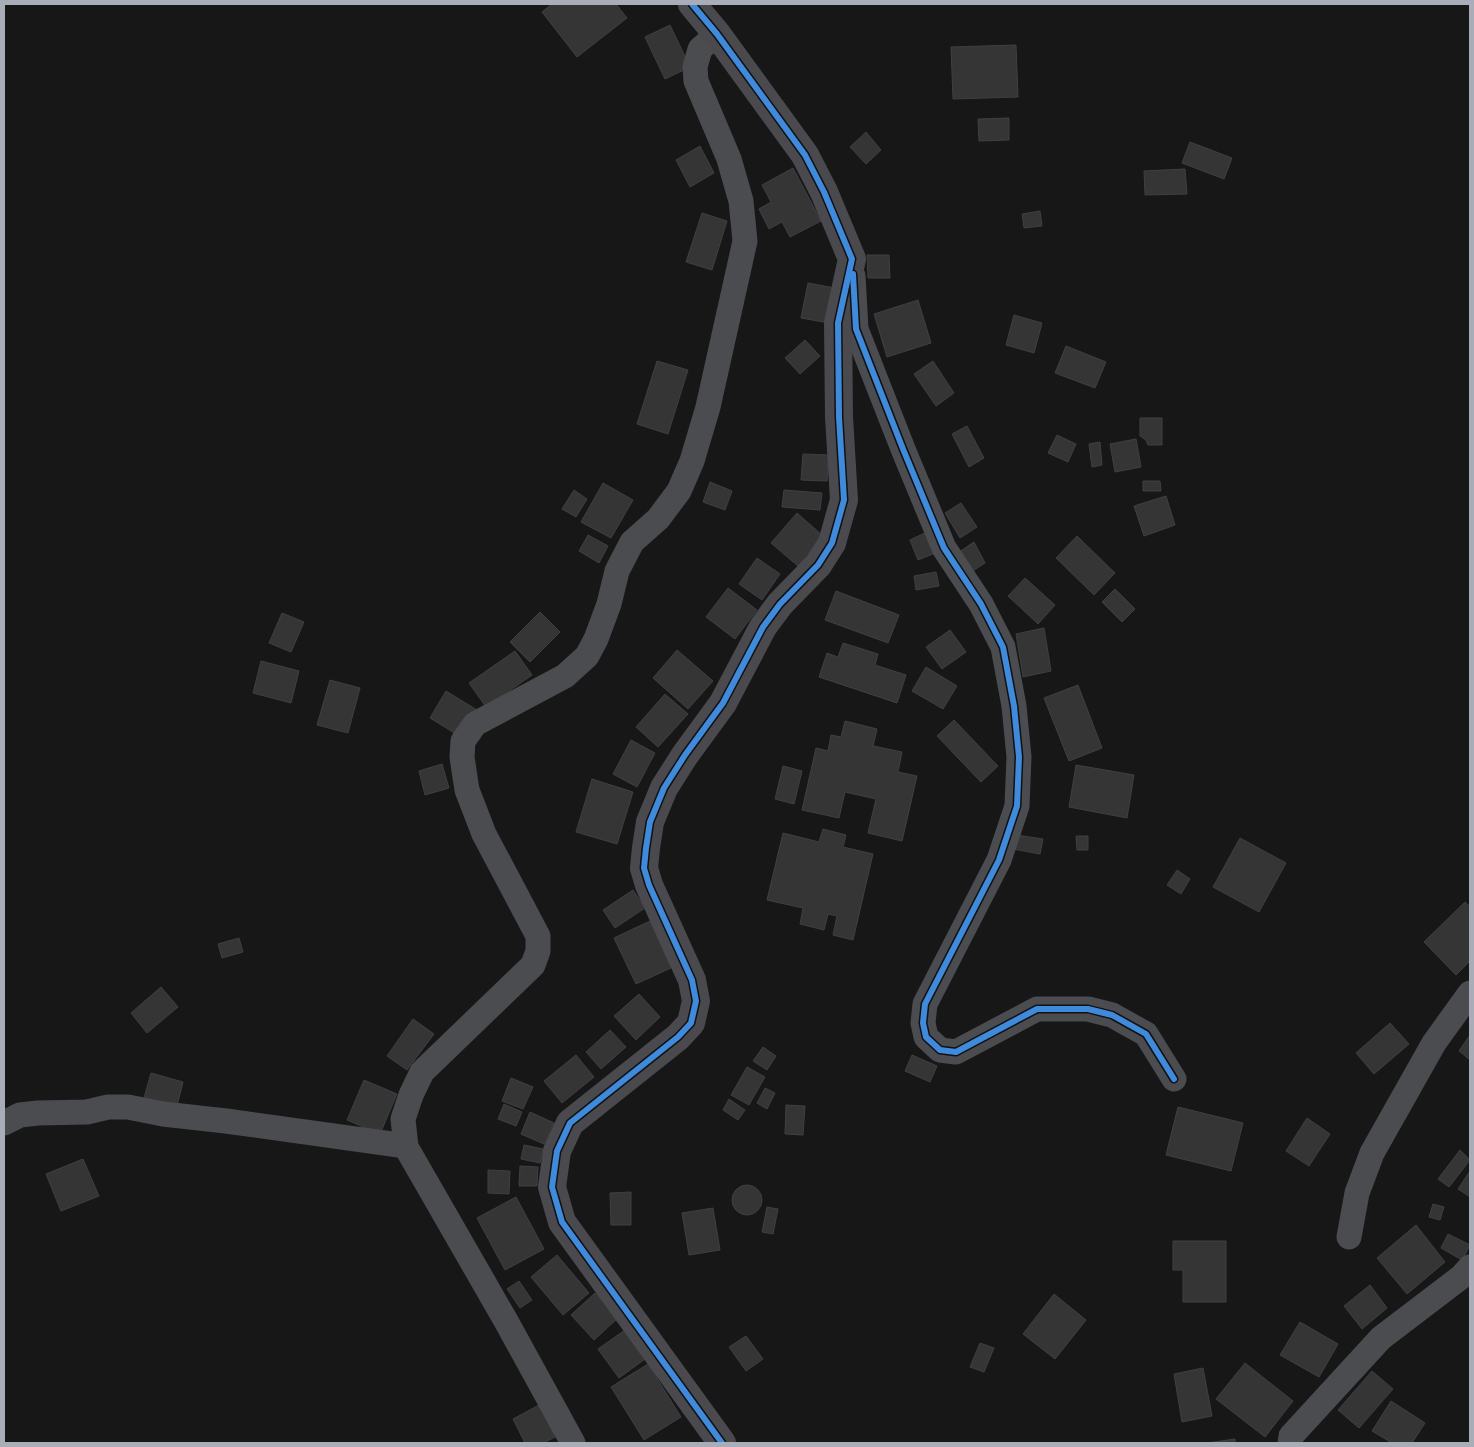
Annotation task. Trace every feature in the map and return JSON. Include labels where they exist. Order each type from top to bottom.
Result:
[{"type":"street","points":[[692,4],[717,34],[805,155],[824,192],[852,259],[856,329],[903,449],[944,548],[982,604],[1003,647],[1014,706],[1019,757],[1017,806],[999,860],[925,1004],[923,1023],[926,1037],[940,1050],[956,1052],[1037,1009],[1088,1009],[1112,1016],[1146,1034],[1174,1079]]},
{"type":"street","points":[[573,1443],[406,1146],[403,1119],[411,1095],[422,1072],[533,965],[538,951],[538,936],[484,834],[467,790],[462,757],[463,740],[475,724],[565,676],[587,656],[596,639],[609,604],[617,570],[632,542],[658,519],[678,491],[692,461],[708,407],[745,240],[742,200],[729,159],[696,81],[695,67],[700,49],[717,34]]},
{"type":"street","points":[[722,1443],[562,1222],[552,1187],[557,1151],[570,1123],[678,1037],[691,1023],[696,1001],[692,980],[644,868],[650,822],[664,788],[684,755],[723,703],[763,627],[780,604],[818,565],[832,543],[844,500],[839,417],[838,323],[852,259]]},
{"type":"street","points":[[1349,1237],[1357,1193],[1372,1153],[1434,1044],[1470,993]]},
{"type":"street","points":[[4,1123],[20,1116],[38,1113],[87,1112],[108,1107],[128,1108],[406,1146]]},
{"type":"street","points":[[1290,1443],[1291,1436],[1381,1338],[1461,1277],[1470,1267]]},
{"type":"building","points":[[552,4],[616,4],[627,18],[577,57],[542,12]]},
{"type":"building","points":[[670,25],[690,67],[665,79],[645,37]]},
{"type":"building","points":[[1016,45],[1018,97],[953,99],[951,47]]},
{"type":"building","points":[[1009,118],[1009,140],[979,141],[978,119]]},
{"type":"building","points":[[866,132],[881,150],[866,164],[850,147]]},
{"type":"building","points":[[1190,142],[1232,158],[1224,179],[1182,163]]},
{"type":"building","points":[[700,146],[714,173],[690,187],[676,160]]},
{"type":"building","points":[[793,168],[821,221],[790,237],[782,222],[769,229],[759,209],[771,202],[762,185]]},
{"type":"building","points":[[1185,169],[1187,194],[1145,195],[1144,171]]},
{"type":"building","points":[[1040,211],[1042,226],[1024,228],[1022,214]]},
{"type":"building","points":[[702,213],[727,221],[712,270],[686,262]]},
{"type":"building","points":[[867,255],[889,255],[890,278],[868,278]]},
{"type":"building","points":[[808,283],[835,288],[829,323],[801,318]]},
{"type":"building","points":[[918,300],[931,343],[887,357],[874,314]]},
{"type":"building","points":[[1014,315],[1042,323],[1034,353],[1006,345]]},
{"type":"building","points":[[805,340],[820,356],[800,374],[785,358]]},
{"type":"building","points":[[1066,346],[1106,362],[1095,388],[1055,373]]},
{"type":"building","points":[[657,361],[688,370],[668,434],[637,424]]},
{"type":"building","points":[[933,361],[954,393],[936,406],[914,374]]},
{"type":"building","points":[[1140,418],[1162,418],[1162,445],[1148,445],[1146,440],[1140,436]]},
{"type":"building","points":[[967,426],[984,458],[969,467],[952,434]]},
{"type":"building","points":[[1057,435],[1076,444],[1068,462],[1048,453]]},
{"type":"building","points":[[1136,439],[1141,467],[1115,472],[1110,444]]},
{"type":"building","points":[[1100,442],[1102,465],[1092,467],[1089,444]]},
{"type":"building","points":[[803,454],[829,455],[827,481],[801,480]]},
{"type":"building","points":[[1143,481],[1160,481],[1161,491],[1143,491]]},
{"type":"building","points":[[710,482],[732,491],[725,510],[703,502]]},
{"type":"building","points":[[603,483],[633,500],[611,538],[581,522]]},
{"type":"building","points":[[574,490],[587,499],[576,517],[562,509]]},
{"type":"building","points":[[784,490],[822,493],[820,510],[782,507]]},
{"type":"building","points":[[1166,496],[1175,525],[1144,536],[1134,506]]},
{"type":"building","points":[[961,503],[977,527],[960,538],[945,513]]},
{"type":"building","points":[[797,513],[823,536],[798,566],[771,543]]},
{"type":"building","points":[[931,530],[940,551],[918,560],[910,540]]},
{"type":"building","points":[[588,535],[608,546],[599,563],[579,551]]},
{"type":"building","points":[[1077,536],[1115,573],[1094,595],[1056,558]]},
{"type":"building","points":[[974,542],[985,563],[971,572],[959,552]]},
{"type":"building","points":[[757,558],[780,574],[762,600],[739,584]]},
{"type":"building","points":[[936,572],[939,586],[916,590],[914,576]]},
{"type":"building","points":[[1025,578],[1055,605],[1038,624],[1008,596]]},
{"type":"building","points":[[728,588],[757,610],[735,639],[706,617]]},
{"type":"building","points":[[1115,589],[1135,609],[1122,622],[1102,602]]},
{"type":"building","points":[[836,591],[899,615],[888,643],[825,620]]},
{"type":"building","points":[[540,612],[560,632],[530,662],[510,642]]},
{"type":"building","points":[[282,613],[304,622],[291,652],[269,643]]},
{"type":"building","points":[[1044,628],[1051,671],[1023,677],[1016,634]]},
{"type":"building","points":[[950,630],[966,652],[942,669],[926,647]]},
{"type":"building","points":[[843,643],[878,654],[875,665],[906,675],[897,703],[819,677],[827,653],[838,657]]},
{"type":"building","points":[[677,650],[713,681],[688,709],[653,678]]},
{"type":"building","points":[[515,651],[532,675],[486,707],[469,683]]},
{"type":"building","points":[[261,661],[299,671],[291,703],[253,693]]},
{"type":"building","points":[[926,667],[957,686],[943,709],[912,691]]},
{"type":"building","points":[[330,680],[360,688],[348,733],[317,725]]},
{"type":"building","points":[[1078,685],[1102,748],[1069,761],[1044,698]]},
{"type":"building","points":[[446,691],[477,710],[461,737],[430,718]]},
{"type":"building","points":[[665,694],[688,714],[658,747],[636,727]]},
{"type":"building","points":[[954,720],[998,766],[981,782],[937,736]]},
{"type":"building","points":[[845,721],[877,729],[873,746],[902,752],[898,772],[917,776],[902,841],[868,833],[876,799],[845,792],[839,818],[802,810],[816,748],[828,751],[831,735],[841,737]]},
{"type":"building","points":[[631,740],[655,753],[637,787],[613,774]]},
{"type":"building","points":[[442,764],[449,788],[425,795],[419,771]]},
{"type":"building","points":[[1076,765],[1134,775],[1127,818],[1069,807]]},
{"type":"building","points":[[783,766],[802,771],[794,804],[775,799]]},
{"type":"building","points":[[592,779],[633,792],[617,844],[576,832]]},
{"type":"building","points":[[823,829],[846,835],[843,847],[873,854],[853,940],[833,935],[837,916],[828,914],[824,930],[800,924],[803,908],[767,900],[783,833],[819,842]]},
{"type":"building","points":[[1016,835],[1043,839],[1040,854],[1013,849]]},
{"type":"building","points":[[1076,836],[1088,836],[1088,850],[1077,850]]},
{"type":"building","points":[[1240,838],[1286,863],[1259,912],[1213,887]]},
{"type":"building","points":[[1177,870],[1190,879],[1181,894],[1167,885]]},
{"type":"building","points":[[633,890],[645,908],[615,928],[603,910]]},
{"type":"building","points":[[1465,902],[1470,907],[1470,961],[1456,975],[1424,942]]},
{"type":"building","points":[[650,921],[671,968],[636,984],[614,938]]},
{"type":"building","points":[[239,938],[243,952],[222,958],[218,944]]},
{"type":"building","points":[[161,987],[178,1007],[147,1033],[131,1013]]},
{"type":"building","points":[[639,994],[660,1017],[636,1040],[614,1016]]},
{"type":"building","points":[[413,1019],[434,1034],[407,1070],[387,1056]]},
{"type":"building","points":[[1390,1023],[1409,1044],[1374,1074],[1356,1053]]},
{"type":"building","points":[[610,1030],[626,1047],[601,1069],[586,1052]]},
{"type":"building","points":[[1470,1035],[1470,1060],[1459,1051]]},
{"type":"building","points":[[763,1047],[776,1056],[767,1070],[753,1061]]},
{"type":"building","points":[[576,1055],[594,1077],[562,1103],[544,1081]]},
{"type":"building","points":[[912,1055],[937,1066],[930,1082],[905,1071]]},
{"type":"building","points":[[747,1067],[765,1077],[749,1105],[731,1095]]},
{"type":"building","points":[[151,1073],[183,1082],[175,1114],[142,1105]]},
{"type":"building","points":[[511,1078],[533,1087],[523,1109],[502,1101]]},
{"type":"building","points":[[364,1080],[397,1094],[380,1134],[347,1120]]},
{"type":"building","points":[[765,1088],[775,1093],[767,1109],[757,1103]]},
{"type":"building","points":[[729,1099],[745,1110],[738,1120],[723,1110]]},
{"type":"building","points":[[504,1104],[522,1112],[516,1126],[498,1119]]},
{"type":"building","points":[[786,1105],[805,1106],[803,1135],[785,1134]]},
{"type":"building","points":[[1178,1107],[1243,1123],[1231,1171],[1166,1155]]},
{"type":"building","points":[[530,1112],[554,1123],[544,1144],[521,1134]]},
{"type":"building","points":[[1307,1118],[1330,1134],[1309,1166],[1286,1151]]},
{"type":"building","points":[[524,1145],[543,1149],[540,1163],[521,1159]]},
{"type":"building","points":[[1460,1150],[1470,1160],[1449,1187],[1438,1179]]},
{"type":"building","points":[[83,1159],[99,1196],[61,1211],[46,1174]]},
{"type":"building","points":[[520,1166],[538,1167],[537,1186],[519,1186]]},
{"type":"building","points":[[488,1170],[510,1171],[509,1194],[488,1193]]},
{"type":"building","points":[[1470,1171],[1470,1197],[1458,1189]]},
{"type":"building","points":[[747,1185],[758,1189],[762,1200],[758,1211],[747,1215],[736,1211],[732,1200],[736,1189]]},
{"type":"building","points":[[631,1192],[631,1225],[611,1225],[610,1193]]},
{"type":"building","points":[[516,1197],[544,1249],[505,1270],[477,1218]]},
{"type":"building","points":[[1433,1204],[1444,1207],[1440,1220],[1429,1217]]},
{"type":"building","points":[[767,1207],[778,1209],[773,1234],[762,1232]]},
{"type":"building","points":[[713,1208],[720,1250],[689,1255],[682,1213]]},
{"type":"building","points":[[1416,1225],[1445,1262],[1407,1294],[1377,1258]]},
{"type":"building","points":[[1448,1234],[1470,1245],[1462,1260],[1441,1248]]},
{"type":"building","points":[[1173,1241],[1226,1241],[1226,1302],[1183,1302],[1183,1270],[1173,1270]]},
{"type":"building","points":[[557,1255],[589,1293],[563,1315],[531,1277]]},
{"type":"building","points":[[519,1281],[532,1300],[520,1308],[507,1289]]},
{"type":"building","points":[[1370,1285],[1387,1308],[1362,1329],[1344,1306]]},
{"type":"building","points":[[595,1293],[618,1318],[594,1340],[571,1315]]},
{"type":"building","points":[[1054,1294],[1086,1320],[1055,1359],[1023,1334]]},
{"type":"building","points":[[1300,1322],[1338,1344],[1319,1377],[1280,1355]]},
{"type":"building","points":[[625,1330],[645,1359],[619,1378],[598,1349]]},
{"type":"building","points":[[746,1336],[763,1359],[746,1371],[729,1347]]},
{"type":"building","points":[[980,1343],[994,1348],[984,1372],[970,1367]]},
{"type":"building","points":[[1245,1363],[1293,1401],[1265,1437],[1216,1399]]},
{"type":"building","points":[[648,1364],[681,1417],[644,1440],[611,1387]]},
{"type":"building","points":[[1203,1368],[1212,1416],[1182,1422],[1174,1374]]},
{"type":"building","points":[[1372,1371],[1393,1389],[1359,1428],[1338,1410]]},
{"type":"building","points":[[1391,1401],[1425,1423],[1412,1443],[1392,1443],[1372,1431]]},
{"type":"building","points":[[539,1405],[555,1437],[543,1443],[525,1443],[513,1419]]},
{"type":"building","points":[[1235,1439],[1235,1443],[1207,1443]]},
{"type":"cycle path","points":[[692,4],[717,34],[805,155],[824,192],[852,259],[838,323],[839,417],[844,500],[832,543],[818,565],[780,604],[763,627],[723,703],[685,755],[664,788],[650,822],[644,868],[649,885],[692,980],[696,1001],[691,1023],[678,1037],[570,1123],[557,1151],[552,1187],[562,1222],[722,1443]]},
{"type":"cycle path","points":[[853,274],[856,329],[903,449],[944,548],[981,604],[1003,647],[1014,706],[1019,757],[1017,806],[999,860],[925,1004],[923,1023],[926,1037],[940,1050],[956,1052],[1037,1009],[1088,1009],[1112,1015],[1146,1034],[1174,1079]]}]
